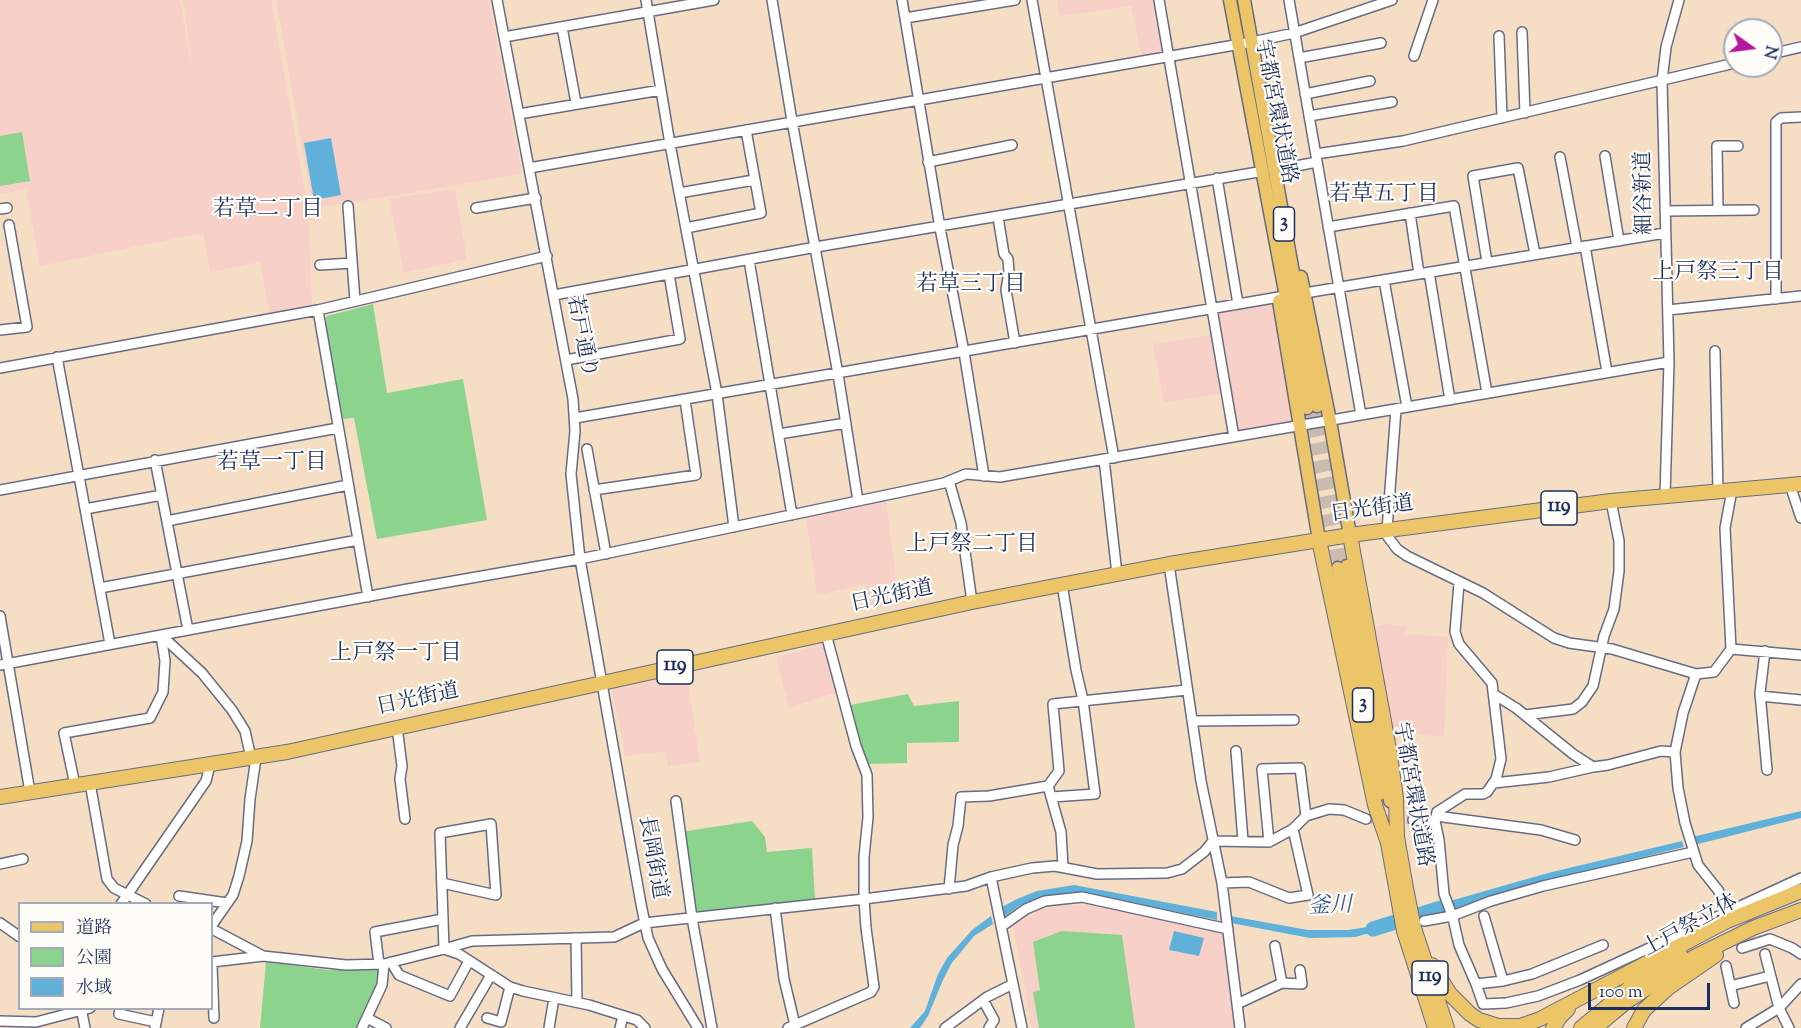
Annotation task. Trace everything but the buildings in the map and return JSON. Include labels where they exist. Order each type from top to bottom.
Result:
[{"type":"highway","name":"日光街道","points":[[0,797],[253,758],[972,602],[1169,564],[1385,530],[1611,501],[1796,485]]},
{"type":"highway","name":"119","points":[[1350,535],[1396,798],[1392,840]]},
{"type":"highway","name":"119","points":[[1319,540],[1375,805],[1392,840]]},
{"type":"highway","name":"宇都宮環状道路","points":[[1392,840],[1401,890],[1447,1028]]},
{"type":"highway","name":"119","points":[[1634,1028],[1644,1010],[1693,953],[1727,921],[1801,891]]},
{"type":"highway","name":"上戸祭立体","points":[[1581,1028],[1633,985],[1766,911],[1801,897]]},
{"type":"highway","name":"119","points":[[1414,927],[1430,961],[1450,994],[1470,1014],[1488,1023],[1509,1027],[1530,1023],[1602,986],[1693,953],[1737,942],[1801,911]]},
{"type":"highway","name":"宇都宮環状道路","points":[[1414,927],[1435,1028]]},
{"type":"highway","name":"上戸祭立体","points":[[1595,1028],[1626,1002],[1693,953]]},
{"type":"highway","name":"119","points":[[1553,1028],[1560,1017],[1572,1006],[1602,986]]},
{"type":"main road","name":"宇都宮環状道路","points":[[1230,0],[1246,43]]},
{"type":"main road","name":"宇都宮環状道路","points":[[1244,0],[1246,43],[1269,170],[1280,259],[1312,407],[1287,240],[1269,170]]},
{"type":"main road","name":"3","points":[[1287,240],[1298,263],[1305,293],[1350,535]]},
{"type":"main road","name":"3","points":[[1280,259],[1279,297],[1319,540]]},
{"type":"main road","name":"宇都宮環状道路","points":[[1342,567],[1392,840]]},
{"type":"street","name":"若戸通り","points":[[498,0],[547,256],[575,418],[572,474],[580,559],[600,683]]},
{"type":"street","points":[[646,0],[670,144],[717,394],[734,527]]},
{"type":"street","points":[[504,37],[709,0]]},
{"type":"street","points":[[772,0],[858,501]]},
{"type":"street","points":[[903,0],[928,162],[964,352],[984,476]]},
{"type":"street","points":[[905,18],[1015,0]]},
{"type":"street","points":[[1032,0],[1090,330],[1109,459],[1117,574]]},
{"type":"street","points":[[1159,0],[1234,437]]},
{"type":"street","points":[[1289,0],[1361,415]]},
{"type":"street","points":[[530,168],[1246,43],[1294,33],[1392,0]]},
{"type":"street","points":[[1414,56],[1433,0]]},
{"type":"street","name":"細谷新道","points":[[1665,495],[1669,362],[1662,81],[1666,47],[1679,0]]},
{"type":"street","points":[[562,27],[576,103]]},
{"type":"street","points":[[1521,32],[1525,113]]},
{"type":"street","points":[[1499,36],[1502,118]]},
{"type":"street","points":[[1299,58],[1381,43]]},
{"type":"street","points":[[1783,51],[1801,47]]},
{"type":"street","points":[[554,295],[1269,170],[1723,66]]},
{"type":"street","points":[[1305,94],[1370,81]]},
{"type":"street","points":[[519,114],[661,90]]},
{"type":"street","points":[[1309,116],[1392,102]]},
{"type":"street","points":[[1776,299],[1776,122],[1781,118],[1801,117]]},
{"type":"street","points":[[686,228],[760,213],[746,130]]},
{"type":"street","points":[[928,162],[1012,145]]},
{"type":"street","points":[[1718,210],[1717,146],[1738,146]]},
{"type":"street","points":[[1605,156],[1619,241]]},
{"type":"street","points":[[1560,157],[1607,372]]},
{"type":"street","points":[[1487,262],[1473,176],[1518,168],[1535,254]]},
{"type":"street","points":[[1217,178],[1238,304]]},
{"type":"street","points":[[679,193],[754,180]]},
{"type":"street","points":[[476,208],[536,198]]},
{"type":"street","points":[[348,206],[355,301]]},
{"type":"street","points":[[1328,227],[1454,206],[1487,393]]},
{"type":"street","points":[[1665,212],[1754,210]]},
{"type":"street","points":[[1410,213],[1450,400]]},
{"type":"street","points":[[998,217],[1004,254],[1008,260],[1006,290],[1015,343]]},
{"type":"street","points":[[0,330],[27,327],[9,225]]},
{"type":"street","points":[[1305,293],[1665,233]]},
{"type":"street","points":[[0,242],[12,240]]},
{"type":"street","points":[[0,368],[318,310],[547,256]]},
{"type":"street","points":[[749,260],[792,515]]},
{"type":"street","points":[[320,265],[352,263]]},
{"type":"street","points":[[566,360],[680,339],[669,274]]},
{"type":"street","points":[[1384,280],[1407,407]]},
{"type":"street","points":[[1668,310],[1801,296]]},
{"type":"street","points":[[575,418],[1279,297]]},
{"type":"street","points":[[318,310],[368,597]]},
{"type":"street","points":[[1715,351],[1718,491]]},
{"type":"street","points":[[57,357],[110,644]]},
{"type":"street","points":[[4,665],[606,554],[949,481],[966,474],[1000,477],[1669,362]]},
{"type":"street","points":[[594,490],[696,475],[685,400]]},
{"type":"street","points":[[1396,409],[1385,530],[1397,549],[1459,583],[1483,593],[1554,638],[1649,659],[1696,674],[1714,672],[1731,649],[1725,528],[1732,490]]},
{"type":"street","points":[[779,434],[846,423]]},
{"type":"street","points":[[0,490],[338,428]]},
{"type":"street","points":[[587,449],[606,554]]},
{"type":"street","points":[[155,460],[188,630]]},
{"type":"street","points":[[572,474],[590,470]]},
{"type":"street","points":[[949,481],[961,523],[972,602]]},
{"type":"street","points":[[167,521],[348,485]]},
{"type":"street","points":[[1796,485],[1801,518]]},
{"type":"street","points":[[85,509],[162,495]]},
{"type":"street","points":[[1525,716],[1573,709],[1582,702],[1593,686],[1614,609],[1619,571],[1619,541],[1611,501]]},
{"type":"street","points":[[100,588],[358,540]]},
{"type":"street","points":[[1169,564],[1201,781],[1222,883],[1240,1028]]},
{"type":"street","points":[[1459,583],[1455,632],[1459,644],[1492,683],[1501,759],[1494,783],[1483,794],[1465,794],[1437,812],[1435,818],[1444,894],[1460,945],[1483,1004],[1506,1003],[1538,996],[1581,980],[1801,878]]},
{"type":"street","points":[[1052,797],[1095,794],[1083,700],[1062,584]]},
{"type":"street","points":[[0,616],[4,665],[30,792]]},
{"type":"street","points":[[775,908],[792,1026],[872,992],[874,987],[864,899],[864,857],[868,817],[867,775],[856,746],[826,634]]},
{"type":"street","points":[[161,635],[202,673],[232,710],[245,731],[253,758],[245,851],[239,876],[227,903],[213,925]]},
{"type":"street","points":[[75,785],[64,733],[150,718],[163,692],[165,661],[161,635]]},
{"type":"street","points":[[1731,649],[1801,655]]},
{"type":"street","points":[[1765,651],[1760,696],[1767,770]]},
{"type":"street","points":[[1696,674],[1685,704],[1675,752],[1678,788],[1685,823],[1698,865],[1718,890],[1729,910]]},
{"type":"street","name":"長岡街道","points":[[600,683],[648,938],[662,969],[698,1028]]},
{"type":"street","points":[[949,889],[953,844],[958,826],[961,797],[989,796],[1047,786],[1059,771],[1053,704],[1187,690]]},
{"type":"street","points":[[1495,695],[1573,754],[1593,766]]},
{"type":"street","points":[[1760,696],[1801,700]]},
{"type":"street","points":[[1192,721],[1294,720]]},
{"type":"street","points":[[397,727],[405,819]]},
{"type":"street","points":[[1236,751],[1243,841]]},
{"type":"street","points":[[1494,783],[1549,777],[1661,751],[1675,752]]},
{"type":"street","points":[[123,900],[206,781],[210,765]]},
{"type":"street","points":[[1269,842],[1262,769],[1300,768],[1306,816]]},
{"type":"street","points":[[90,783],[107,879],[123,900],[138,902]]},
{"type":"street","points":[[1047,786],[1061,832],[1063,867]]},
{"type":"street","points":[[676,801],[692,918],[712,1028]]},
{"type":"street","points":[[1213,841],[1269,842],[1293,829],[1306,816],[1329,809],[1344,810],[1366,819]]},
{"type":"street","points":[[1413,820],[1435,818],[1541,830],[1575,840]]},
{"type":"street","points":[[442,883],[496,895],[491,824],[441,833],[442,883],[444,949]]},
{"type":"street","points":[[1222,883],[1249,882],[1289,898],[1308,895],[1293,829]]},
{"type":"street","points":[[213,964],[263,956],[346,965],[385,963],[472,941],[614,937],[644,923],[949,889],[1032,868],[1063,867],[1097,874],[1167,873],[1182,869],[1204,852],[1213,841]]},
{"type":"street","points":[[1414,927],[1543,886],[1693,850]]},
{"type":"street","points":[[0,864],[23,860]]},
{"type":"street","points":[[991,877],[998,901],[1022,1028]]},
{"type":"street","points":[[179,896],[227,903]]},
{"type":"street","points":[[1002,926],[1026,909],[1045,902],[1082,897],[1228,929]]},
{"type":"street","points":[[1484,916],[1503,981]]},
{"type":"street","points":[[362,1028],[382,985],[385,963],[375,932],[443,919]]},
{"type":"street","points":[[0,923],[18,936]]},
{"type":"street","points":[[213,928],[263,956]]},
{"type":"street","points":[[576,938],[577,1002]]},
{"type":"street","points":[[1742,948],[1770,939],[1801,954]]},
{"type":"street","points":[[1476,984],[1532,974],[1603,945]]},
{"type":"street","points":[[1275,946],[1282,983]]},
{"type":"street","points":[[444,949],[459,954],[510,987],[523,992],[577,1002],[637,1020],[645,1028]]},
{"type":"street","points":[[1765,954],[1779,1008],[1790,1028]]},
{"type":"street","points":[[385,963],[399,975],[450,996],[469,961]]},
{"type":"street","points":[[1726,966],[1734,1003]]},
{"type":"street","points":[[1237,1004],[1282,983],[1302,984],[1300,970]]},
{"type":"street","points":[[460,1028],[490,975]]},
{"type":"street","points":[[1730,986],[1770,976]]},
{"type":"street","points":[[945,1028],[983,1000],[1013,984]]},
{"type":"street","points":[[1746,1028],[1779,1008],[1801,984]]},
{"type":"street","points":[[487,1018],[501,1022],[510,987]]},
{"type":"street","points":[[213,991],[214,1018]]},
{"type":"street","points":[[549,1028],[554,998]]},
{"type":"street","points":[[983,1000],[994,1020],[989,1028]]},
{"type":"street","points":[[0,1021],[12,1025],[37,1025],[84,1010],[86,1028]]},
{"type":"street","points":[[120,1010],[119,1014],[155,1025],[159,1010]]},
{"type":"street","points":[[620,1028],[623,1016]]},
{"type":"street","points":[[367,1018],[386,1028]]},
{"type":"shaded area","points":[[0,0],[180,0],[193,73],[183,0],[271,0],[308,209],[312,305],[270,314],[260,262],[210,272],[203,233],[40,266],[26,190],[0,194]]},
{"type":"shaded area","points":[[276,0],[489,0],[522,174],[313,209]]},
{"type":"shaded area","points":[[1057,0],[1156,0],[1164,53],[1142,57],[1131,6],[1060,16]]},
{"type":"shaded area","points":[[455,189],[467,259],[404,273],[389,199]]},
{"type":"shaded area","points":[[1275,303],[1295,423],[1236,432],[1230,392],[1164,403],[1153,344],[1218,334],[1215,312]]},
{"type":"shaded area","points":[[886,501],[899,603],[868,609],[866,584],[817,595],[806,516]]},
{"type":"shaded area","points":[[1388,624],[1406,626],[1406,634],[1448,637],[1444,737],[1413,734],[1394,737],[1374,627]]},
{"type":"shaded area","points":[[826,643],[838,692],[789,708],[776,657]]},
{"type":"shaded area","points":[[686,672],[700,762],[668,766],[665,751],[624,756],[623,739],[612,690]]},
{"type":"shaded area","points":[[1066,905],[1100,905],[1223,934],[1234,1028],[1032,1028],[1013,926],[1039,910]]},
{"type":"green space","points":[[22,132],[30,181],[0,186],[0,136]]},
{"type":"green space","points":[[373,304],[387,393],[463,379],[487,520],[377,539],[354,418],[342,419],[325,322],[327,316]]},
{"type":"green space","points":[[908,694],[914,706],[959,701],[959,742],[907,743],[907,763],[866,764],[850,705]]},
{"type":"green space","points":[[752,821],[765,837],[767,852],[812,848],[815,899],[689,913],[681,832]]},
{"type":"green space","points":[[1062,931],[1122,935],[1135,1028],[1039,1028],[1033,992],[1040,990],[1033,942]]},
{"type":"green space","points":[[266,962],[328,970],[379,968],[375,989],[356,1028],[260,1028]]},
{"type":"water","points":[[331,138],[341,195],[314,200],[304,143]]},
{"type":"water","points":[[1801,811],[1801,818],[1694,845],[1692,837]]},
{"type":"water","points":[[1682,841],[1684,847],[1541,882],[1453,909],[1450,901],[1548,873]]},
{"type":"water","points":[[1074,885],[1217,912],[1217,920],[1084,893],[1067,893],[1037,899],[1019,906],[1004,917],[1002,907],[1017,899],[1037,891]]},
{"type":"water","points":[[991,916],[993,924],[974,936],[951,964],[928,1016],[920,1028],[910,1028],[925,1011],[938,974],[947,958],[972,930]]},
{"type":"water","points":[[1230,916],[1308,930],[1348,930],[1390,920],[1392,927],[1355,937],[1310,938],[1231,923]]},
{"type":"water","points":[[1174,931],[1204,938],[1199,956],[1169,950]]},
{"type":"waterway","name":"釜川","points":[[1373,929],[1441,908]]},
{"type":"tunnel","points":[[1317,406],[1347,566]]},
{"type":"tunnel","points":[[1307,408],[1338,568]]},
{"type":"tunnel","points":[[1366,819],[1413,820]]},
{"type":"district","name":"若草五丁目","points":[[1384,196]]},
{"type":"district","name":"若草二丁目","points":[[268,211]]},
{"type":"district","name":"上戸祭三丁目","points":[[1718,274]]},
{"type":"district","name":"若草三丁目","points":[[971,286]]},
{"type":"district","name":"若草一丁目","points":[[272,464]]},
{"type":"district","name":"上戸祭二丁目","points":[[972,546]]},
{"type":"district","name":"上戸祭一丁目","points":[[396,655]]}]
